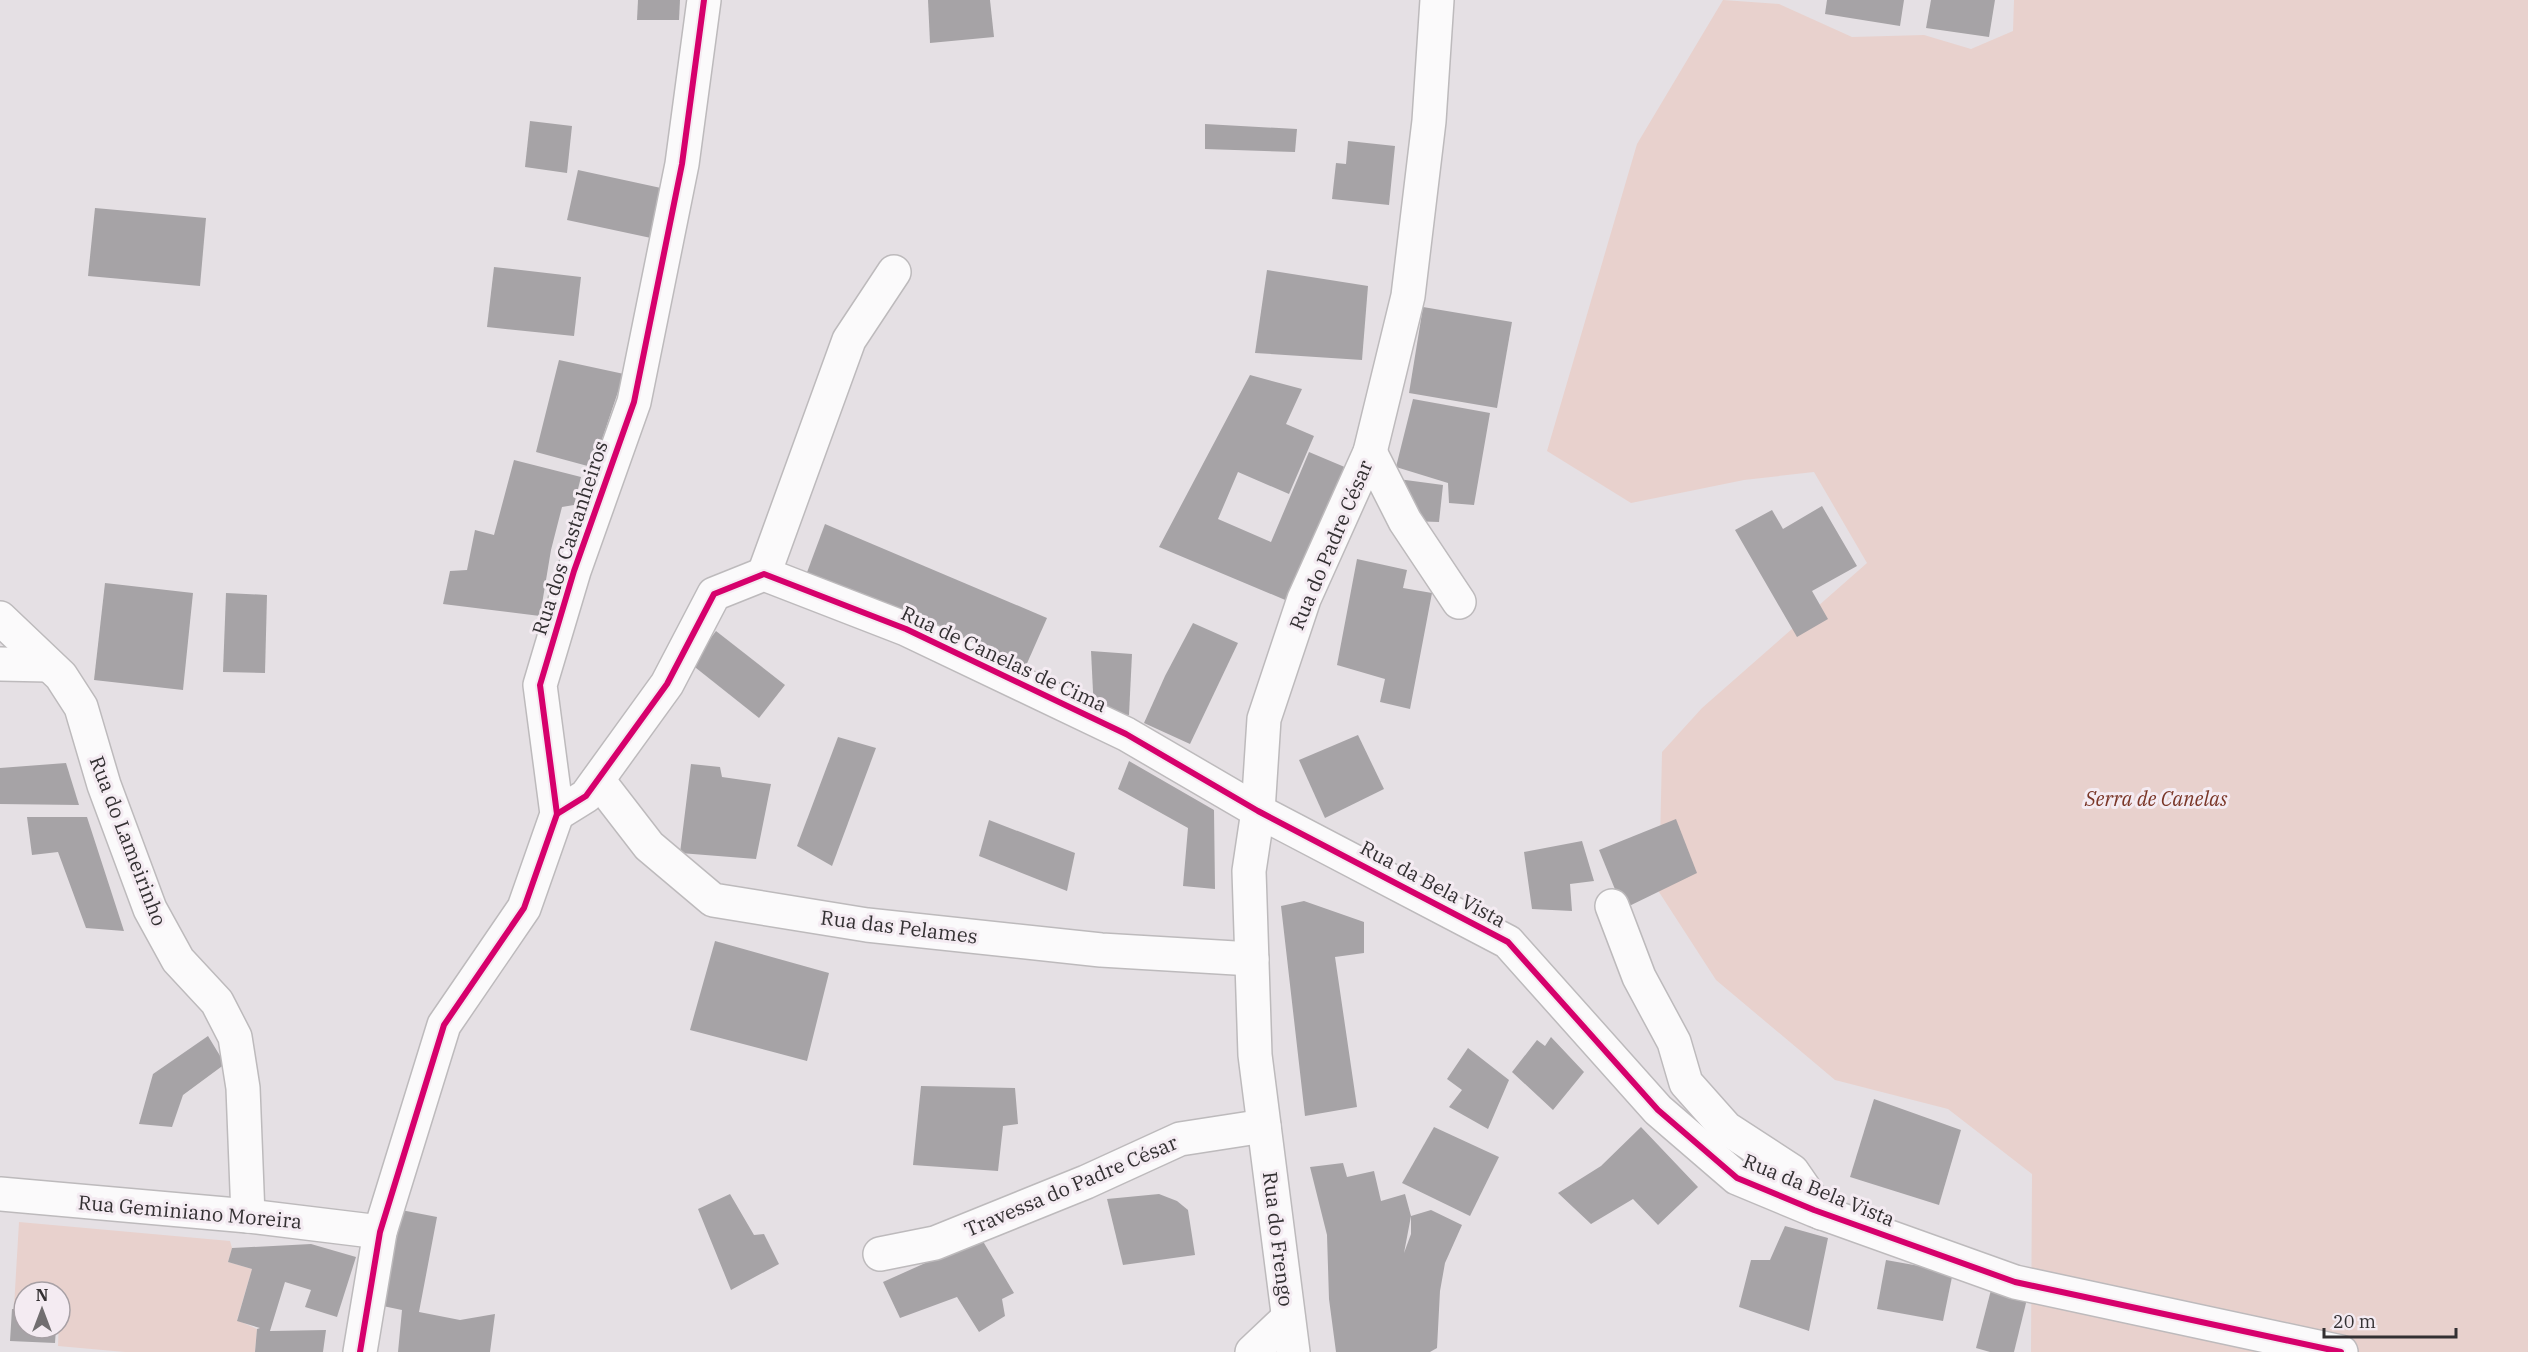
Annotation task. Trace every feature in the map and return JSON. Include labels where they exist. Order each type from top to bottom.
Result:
[{"type":"street","name":"Rua dos Castanheiros","points":[[360,1352],[380,1232],[444,1024],[524,908],[557,814],[540,685],[574,571],[634,402],[682,164],[704,0]]},
{"type":"street","name":"Rua do Padre César","points":[[1264,1126],[1255,1055],[1249,871],[1258,811],[1264,719],[1304,598],[1370,452],[1408,296],[1429,121],[1437,0]]},
{"type":"street","points":[[557,814],[586,796],[668,684],[714,594],[764,574],[849,340],[894,272]]},
{"type":"street","points":[[1370,452],[1405,521],[1459,602]]},
{"type":"street","name":"Rua de Canelas de Cima","points":[[764,574],[906,629],[1126,734],[1258,811]]},
{"type":"street","name":"Rua do Lameirinho","points":[[0,618],[61,676],[81,707],[105,785],[150,909],[178,960],[217,1002],[235,1037],[243,1088],[248,1216]]},
{"type":"street","points":[[0,664],[48,665]]},
{"type":"street","name":"Rua das Pelames","points":[[598,780],[649,846],[713,900],[879,927],[1101,950],[1252,959]]},
{"type":"street","name":"Rua da Bela Vista","points":[[1258,811],[1508,942],[1658,1110],[1737,1178],[1821,1213],[2014,1282],[2341,1352]]},
{"type":"street","points":[[1612,906],[1640,977],[1674,1042],[1686,1083],[1726,1128],[1792,1172],[1821,1213]]},
{"type":"street","name":"Travessa do Padre César","points":[[880,1254],[935,1243],[1086,1182],[1180,1139],[1264,1126]]},
{"type":"street","name":"Rua do Frengo","points":[[1264,1126],[1293,1352]]},
{"type":"street","name":"Rua Geminiano Moreira","points":[[0,1194],[248,1216],[380,1232]]},
{"type":"street","points":[[1252,1352],[1288,1318]]},
{"type":"green space","name":"Serra de Canelas","points":[[1723,0],[1779,4],[1852,37],[1924,35],[1971,49],[2013,31],[2014,0],[2528,0],[2528,1352],[2031,1352],[2032,1174],[1948,1109],[1835,1080],[1716,980],[1659,892],[1662,752],[1702,708],[1867,563],[1814,472],[1744,480],[1631,503],[1547,451],[1637,144]]},
{"type":"green space","points":[[19,1222],[230,1241],[232,1248],[228,1262],[252,1269],[237,1320],[257,1329],[255,1352],[125,1352],[58,1346],[58,1340],[72,1340],[72,1280],[16,1280]]},
{"type":"building","points":[[638,0],[680,0],[679,20],[637,20]]},
{"type":"building","points":[[928,0],[990,0],[994,37],[930,43]]},
{"type":"building","points":[[1827,0],[1904,0],[1900,26],[1825,14]]},
{"type":"building","points":[[1931,0],[1995,0],[1989,37],[1926,28]]},
{"type":"building","points":[[530,121],[572,126],[567,173],[525,167]]},
{"type":"building","points":[[1205,124],[1297,129],[1295,152],[1205,149]]},
{"type":"building","points":[[1348,141],[1395,146],[1389,205],[1332,199],[1336,163],[1346,164]]},
{"type":"building","points":[[578,170],[661,188],[651,238],[567,220]]},
{"type":"building","points":[[95,208],[206,218],[200,286],[88,276]]},
{"type":"building","points":[[494,267],[581,277],[574,336],[487,327]]},
{"type":"building","points":[[1267,270],[1368,286],[1362,360],[1255,353]]},
{"type":"building","points":[[1423,307],[1512,322],[1497,408],[1409,393]]},
{"type":"building","points":[[559,360],[624,374],[594,463],[595,468],[536,452]]},
{"type":"building","points":[[1250,375],[1302,389],[1286,424],[1314,436],[1289,494],[1238,472],[1218,519],[1271,542],[1309,452],[1347,468],[1290,602],[1159,547]]},
{"type":"building","points":[[1413,399],[1490,413],[1474,505],[1449,503],[1448,483],[1396,467]]},
{"type":"building","points":[[514,460],[581,477],[574,505],[562,507],[551,550],[540,616],[443,604],[450,571],[467,570],[475,530],[494,535]]},
{"type":"building","points":[[1398,479],[1443,485],[1439,522],[1410,521]]},
{"type":"building","points":[[1822,506],[1857,566],[1812,591],[1828,619],[1797,637],[1735,530],[1772,510],[1783,529]]},
{"type":"building","points":[[825,524],[1047,618],[1025,668],[806,575]]},
{"type":"building","points":[[1357,559],[1407,570],[1403,588],[1432,593],[1410,709],[1380,702],[1385,679],[1337,665]]},
{"type":"building","points":[[105,583],[193,593],[183,690],[94,680]]},
{"type":"building","points":[[226,593],[267,595],[265,673],[223,672]]},
{"type":"building","points":[[1193,623],[1238,643],[1190,744],[1144,723],[1165,676]]},
{"type":"building","points":[[716,631],[785,685],[759,718],[691,664]]},
{"type":"building","points":[[1091,651],[1132,654],[1129,715],[1094,712]]},
{"type":"building","points":[[1358,735],[1384,789],[1325,818],[1299,760]]},
{"type":"building","points":[[838,737],[876,748],[832,866],[797,846]]},
{"type":"building","points":[[1129,761],[1214,810],[1215,889],[1183,886],[1188,828],[1118,789]]},
{"type":"building","points":[[66,763],[79,805],[0,804],[0,768]]},
{"type":"building","points":[[691,764],[720,767],[722,777],[771,784],[756,859],[680,853]]},
{"type":"building","points":[[27,817],[87,817],[124,931],[86,928],[58,852],[32,855]]},
{"type":"building","points":[[1676,819],[1697,873],[1623,909],[1599,850]]},
{"type":"building","points":[[989,820],[1075,853],[1067,891],[979,856]]},
{"type":"building","points":[[1582,841],[1594,881],[1570,884],[1572,911],[1532,909],[1524,852]]},
{"type":"building","points":[[1304,901],[1364,922],[1364,953],[1335,957],[1357,1107],[1305,1116],[1281,906]]},
{"type":"building","points":[[715,941],[829,973],[807,1061],[690,1030]]},
{"type":"building","points":[[208,1036],[225,1064],[183,1095],[172,1127],[139,1124],[153,1074]]},
{"type":"building","points":[[1551,1037],[1584,1072],[1553,1110],[1512,1072],[1537,1040],[1545,1046]]},
{"type":"building","points":[[1468,1048],[1509,1080],[1488,1129],[1449,1107],[1462,1090],[1447,1079]]},
{"type":"building","points":[[921,1086],[1015,1088],[1018,1124],[1003,1126],[998,1171],[913,1165]]},
{"type":"building","points":[[1874,1099],[1961,1130],[1939,1205],[1850,1177]]},
{"type":"building","points":[[1434,1127],[1499,1157],[1470,1216],[1402,1183]]},
{"type":"building","points":[[1641,1127],[1698,1187],[1658,1225],[1633,1199],[1591,1224],[1558,1193],[1601,1166]]},
{"type":"building","points":[[1343,1163],[1347,1177],[1374,1171],[1381,1201],[1405,1194],[1411,1216],[1431,1210],[1462,1225],[1445,1263],[1440,1291],[1437,1348],[1430,1352],[1336,1352],[1329,1299],[1327,1235],[1310,1167]],"holes":[[[1411,1216],[1411,1234],[1404,1253]]]},
{"type":"building","points":[[730,1194],[754,1235],[764,1234],[779,1264],[731,1290],[698,1209]]},
{"type":"building","points":[[1159,1194],[1177,1201],[1188,1210],[1195,1255],[1123,1265],[1107,1199]]},
{"type":"building","points":[[396,1209],[437,1217],[419,1312],[460,1320],[495,1314],[490,1352],[398,1352],[402,1310],[378,1305]]},
{"type":"building","points":[[1785,1226],[1828,1238],[1809,1331],[1739,1307],[1751,1260],[1770,1260]]},
{"type":"building","points":[[981,1238],[1014,1293],[1002,1299],[1005,1316],[979,1332],[957,1297],[900,1318],[883,1282]]},
{"type":"building","points":[[311,1244],[356,1257],[337,1317],[305,1307],[311,1290],[285,1282],[270,1331],[326,1330],[323,1352],[255,1352],[257,1329],[260,1328],[237,1321],[252,1269],[228,1262],[232,1248]]},
{"type":"building","points":[[1886,1260],[1953,1272],[1943,1321],[1877,1309]]},
{"type":"building","points":[[1991,1290],[2027,1299],[2014,1352],[1990,1352],[1976,1348]]},
{"type":"building","points":[[12,1309],[12,1340],[55,1340],[55,1343],[10,1341]]},
{"type":"cycle path","points":[[360,1352],[380,1232],[444,1025],[524,908],[557,814],[540,685],[574,571],[634,402],[682,164],[704,0]]},
{"type":"cycle path","points":[[557,814],[586,796],[667,684],[714,594],[764,574],[906,629],[1126,734],[1258,811],[1508,942],[1658,1110],[1737,1178],[1814,1210],[2015,1282],[2341,1352]]}]
